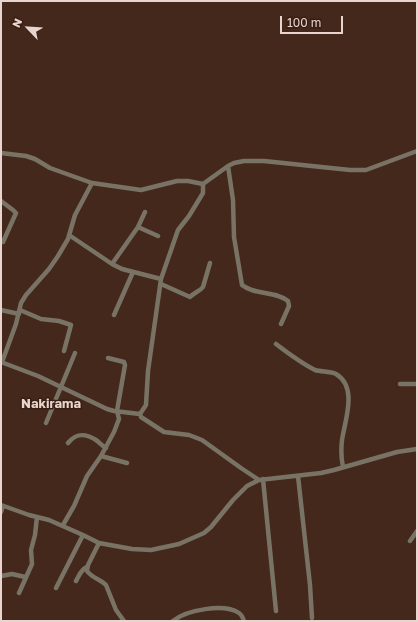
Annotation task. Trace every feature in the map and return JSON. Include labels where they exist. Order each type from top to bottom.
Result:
[{"type":"street","points":[[1,153],[26,156],[35,159],[50,168],[92,183],[141,190],[177,181],[188,181],[203,184],[234,163],[251,161],[350,170],[366,170],[417,151]]},
{"type":"street","points":[[228,166],[233,200],[234,237],[240,280],[244,287],[283,298],[288,301],[288,306],[281,324]]},
{"type":"street","points":[[92,183],[75,215],[69,236],[49,269],[26,295],[21,303],[1,362],[61,387],[106,409],[140,414],[141,417],[164,432],[189,435],[202,440],[250,474],[261,479]]},
{"type":"street","points":[[140,414],[146,405],[148,371],[161,282],[178,230],[189,216],[202,193],[203,184]]},
{"type":"street","points":[[1,201],[16,213],[3,242]]},
{"type":"street","points":[[112,264],[138,227],[145,212]]},
{"type":"street","points":[[138,227],[158,236]]},
{"type":"street","points":[[69,236],[112,264],[122,269],[161,282],[190,297],[203,287],[210,263]]},
{"type":"street","points":[[114,315],[133,272]]},
{"type":"street","points":[[1,310],[19,312],[41,319],[59,321],[71,325],[64,351]]},
{"type":"street","points":[[276,344],[296,359],[316,370],[334,373],[348,388],[348,414],[342,446],[343,467]]},
{"type":"street","points":[[46,423],[75,353]]},
{"type":"street","points":[[63,525],[74,506],[87,476],[106,448],[119,419],[118,411],[126,365],[124,362],[108,358]]},
{"type":"street","points":[[400,384],[417,384]]},
{"type":"street","points":[[68,443],[73,437],[78,435],[96,440],[101,446],[106,448]]},
{"type":"street","points":[[1,512],[2,505],[63,525],[99,543],[132,549],[151,550],[179,544],[199,536],[211,527],[233,500],[251,483],[261,479],[321,473],[397,452],[417,449]]},
{"type":"street","points":[[101,456],[127,463]]},
{"type":"street","points":[[250,474],[251,483]]},
{"type":"street","points":[[298,476],[307,553],[312,618]]},
{"type":"street","points":[[261,479],[276,611]]},
{"type":"street","points":[[19,593],[32,564],[31,550],[35,535],[37,517]]},
{"type":"street","points":[[410,541],[417,531]]},
{"type":"street","points":[[56,588],[84,535]]},
{"type":"street","points":[[76,582],[80,573],[87,567],[99,543]]},
{"type":"street","points":[[87,567],[87,571],[92,576],[104,583],[116,610],[124,621]]},
{"type":"street","points":[[1,576],[12,574],[25,577]]},
{"type":"street","points":[[173,621],[185,614],[208,608],[233,611],[240,614],[244,621]]},
{"type":"district","name":"Nakirama","points":[[51,404]]}]
